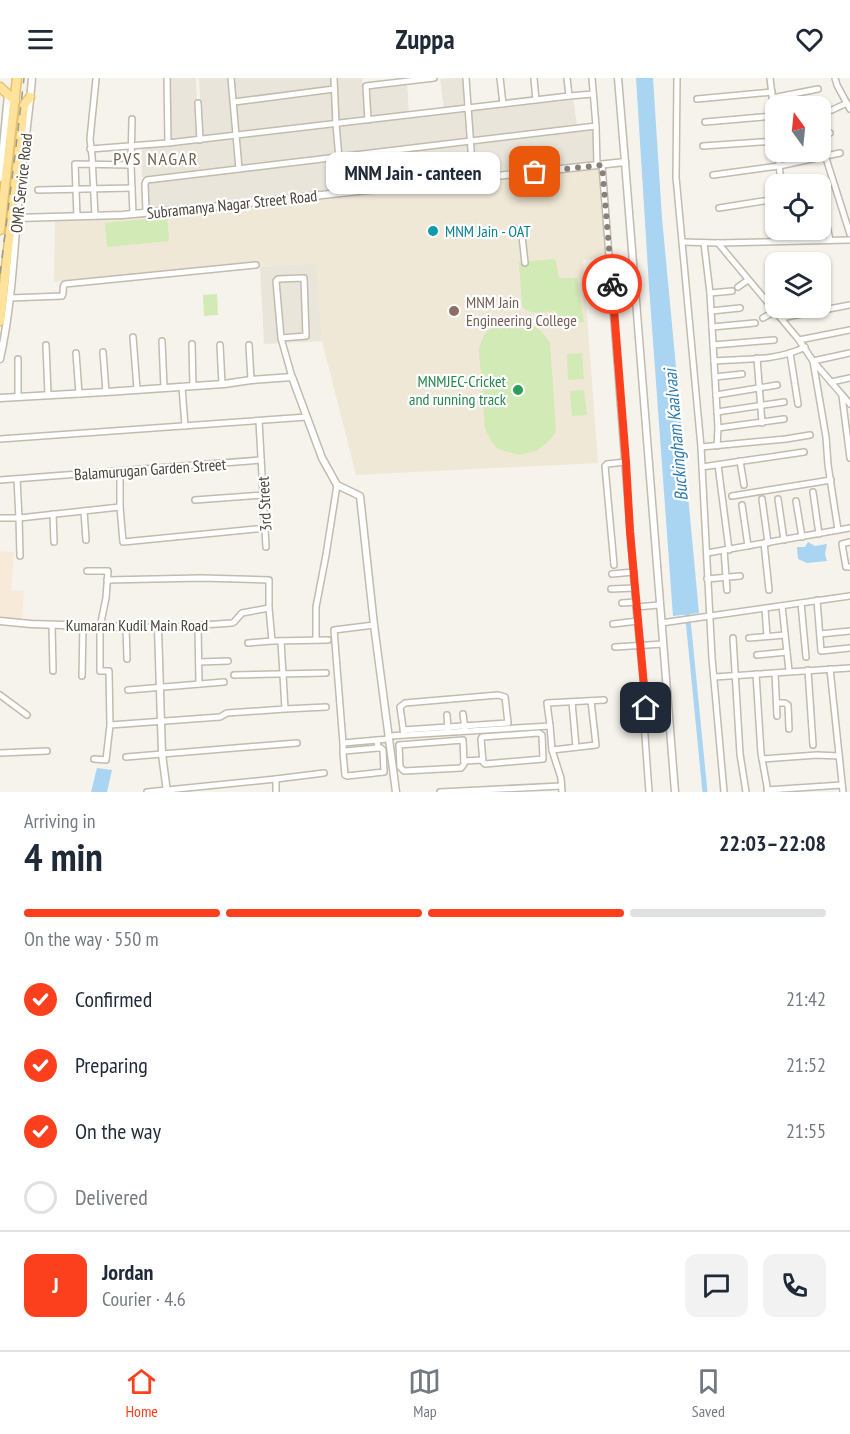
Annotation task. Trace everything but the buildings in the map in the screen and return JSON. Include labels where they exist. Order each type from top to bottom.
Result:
[{"type":"main road","points":[[0,230],[17,78]]},
{"type":"main road","points":[[0,87],[15,101]]},
{"type":"main road","points":[[0,321],[15,217],[24,105],[30,97]]},
{"type":"street","name":"OMR Service Road","points":[[0,359],[10,298],[15,217],[32,78]]},
{"type":"street","points":[[167,78],[168,143]]},
{"type":"street","points":[[231,78],[239,169]]},
{"type":"street","points":[[334,78],[342,193]]},
{"type":"street","points":[[366,78],[368,120]]},
{"type":"street","points":[[366,86],[434,78]]},
{"type":"street","points":[[466,78],[473,178]]},
{"type":"street","points":[[500,78],[503,104]]},
{"type":"street","points":[[567,78],[569,96]]},
{"type":"street","points":[[592,78],[646,708]]},
{"type":"street","points":[[618,78],[675,792]]},
{"type":"street","points":[[677,78],[676,177],[701,447],[707,579],[724,792]]},
{"type":"street","points":[[770,78],[772,95]]},
{"type":"street","points":[[831,110],[849,106],[835,78]]},
{"type":"street","points":[[95,216],[90,140],[96,79]]},
{"type":"street","points":[[534,79],[536,100]]},
{"type":"street","points":[[234,102],[334,89]]},
{"type":"street","points":[[698,99],[772,95],[818,89]]},
{"type":"street","points":[[90,149],[200,140],[593,94]]},
{"type":"street","points":[[0,178],[8,95]]},
{"type":"street","points":[[198,103],[200,140]]},
{"type":"street","points":[[132,119],[133,214]]},
{"type":"street","points":[[705,122],[765,119]]},
{"type":"street","points":[[146,212],[145,184],[147,180],[596,126]]},
{"type":"street","points":[[704,146],[765,142]]},
{"type":"street","points":[[831,154],[840,153]]},
{"type":"street","name":"Subramanya Nagar Street Road","points":[[15,217],[133,214],[626,162]]},
{"type":"street","points":[[779,162],[780,174]]},
{"type":"street","points":[[713,175],[796,162]]},
{"type":"street","points":[[827,162],[850,234]]},
{"type":"street","points":[[76,216],[75,164],[131,165]]},
{"type":"street","points":[[38,190],[132,188]]},
{"type":"street","points":[[718,208],[765,201]]},
{"type":"street","points":[[514,228],[522,236],[525,263]]},
{"type":"street","points":[[682,242],[810,240]]},
{"type":"street","points":[[831,240],[850,240]]},
{"type":"street","points":[[704,243],[710,293],[718,428],[717,446]]},
{"type":"street","points":[[717,243],[765,300]]},
{"type":"street","points":[[10,298],[62,296],[65,284],[256,265]]},
{"type":"street","points":[[280,338],[306,336],[304,280],[302,278],[276,281],[280,338],[292,378],[322,458],[337,485],[360,496],[396,792]]},
{"type":"street","points":[[738,287],[748,280]]},
{"type":"street","points":[[710,293],[732,291]]},
{"type":"street","points":[[751,298],[759,293]]},
{"type":"street","points":[[831,309],[850,305]]},
{"type":"street","points":[[711,311],[740,308]]},
{"type":"street","points":[[781,318],[805,347],[813,361],[849,402]]},
{"type":"street","points":[[712,327],[755,323]]},
{"type":"street","points":[[799,340],[850,330]]},
{"type":"street","points":[[133,337],[137,390]]},
{"type":"street","points":[[713,345],[774,340]]},
{"type":"street","points":[[162,341],[164,387]]},
{"type":"street","points":[[192,344],[193,386]]},
{"type":"street","points":[[46,345],[48,396]]},
{"type":"street","points":[[220,345],[222,384]]},
{"type":"street","points":[[249,345],[251,380]]},
{"type":"street","points":[[714,361],[790,353],[805,347]]},
{"type":"street","points":[[103,352],[106,392]]},
{"type":"street","points":[[76,353],[79,394]]},
{"type":"street","points":[[790,353],[798,404]]},
{"type":"street","points":[[813,361],[850,353]]},
{"type":"street","points":[[757,358],[762,423]]},
{"type":"street","points":[[18,359],[18,397]]},
{"type":"street","points":[[813,361],[838,530]]},
{"type":"street","points":[[715,377],[742,374]]},
{"type":"street","points":[[0,398],[292,378]]},
{"type":"street","points":[[831,382],[850,378]]},
{"type":"street","points":[[716,395],[777,384]]},
{"type":"street","points":[[182,387],[185,426]]},
{"type":"street","points":[[842,395],[850,458]]},
{"type":"street","points":[[717,412],[784,402]]},
{"type":"street","points":[[0,439],[307,417]]},
{"type":"street","points":[[718,428],[784,419]]},
{"type":"street","points":[[259,421],[261,460]]},
{"type":"street","points":[[701,447],[810,435]]},
{"type":"street","points":[[702,467],[804,452]]},
{"type":"street","name":"Balamurugan Garden Street","points":[[0,480],[261,460]]},
{"type":"street","name":"3rd Street","points":[[261,460],[267,547]]},
{"type":"street","points":[[740,461],[744,485]]},
{"type":"street","points":[[614,565],[604,466],[626,462]]},
{"type":"street","points":[[718,465],[728,590]]},
{"type":"street","points":[[120,472],[123,542],[266,528]]},
{"type":"street","points":[[17,478],[20,556]]},
{"type":"street","points":[[732,496],[831,480]]},
{"type":"street","points":[[316,640],[316,607],[337,485]]},
{"type":"street","points":[[813,492],[819,534]]},
{"type":"street","points":[[195,500],[264,495]]},
{"type":"street","points":[[778,499],[784,540]]},
{"type":"street","points":[[762,500],[769,590]]},
{"type":"street","points":[[796,501],[802,537]]},
{"type":"street","points":[[742,505],[748,546]]},
{"type":"street","points":[[0,518],[120,507]]},
{"type":"street","points":[[84,511],[86,540]]},
{"type":"street","points":[[53,514],[54,542]]},
{"type":"street","points":[[707,554],[850,528]]},
{"type":"street","points":[[850,542],[842,544],[846,567],[850,567]]},
{"type":"street","points":[[87,571],[108,571],[106,598],[100,627],[100,671],[110,671],[110,725],[106,760],[94,759]]},
{"type":"street","points":[[612,574],[634,572]]},
{"type":"street","points":[[707,579],[740,576]]},
{"type":"street","points":[[107,579],[269,580],[272,641]]},
{"type":"street","points":[[611,589],[635,588]]},
{"type":"street","points":[[661,623],[850,596]]},
{"type":"street","points":[[817,600],[821,651],[850,648]]},
{"type":"street","points":[[622,603],[659,605]]},
{"type":"street","points":[[801,603],[806,657]]},
{"type":"street","points":[[782,606],[789,671]]},
{"type":"street","name":"Kumaran Kudil Main Road","points":[[0,621],[158,628],[232,623],[242,613],[269,608]]},
{"type":"street","points":[[765,609],[767,636]]},
{"type":"street","points":[[613,624],[638,621]]},
{"type":"street","points":[[52,625],[52,671]]},
{"type":"street","points":[[344,751],[381,748],[384,772],[345,775],[333,630],[374,625]]},
{"type":"street","points":[[82,676],[83,626]]},
{"type":"street","points":[[198,626],[199,684]]},
{"type":"street","points":[[126,627],[127,659]]},
{"type":"street","points":[[158,628],[162,754],[167,791]]},
{"type":"street","points":[[820,634],[850,631]]},
{"type":"street","points":[[749,638],[785,635]]},
{"type":"street","points":[[733,638],[740,754],[746,792]]},
{"type":"street","points":[[248,643],[328,640]]},
{"type":"street","points":[[281,641],[285,710]]},
{"type":"street","points":[[615,647],[663,644]]},
{"type":"street","points":[[757,655],[787,652]]},
{"type":"street","points":[[199,662],[228,661]]},
{"type":"street","points":[[714,677],[850,668]]},
{"type":"street","points":[[830,669],[843,792]]},
{"type":"street","points":[[807,670],[813,745]]},
{"type":"street","points":[[234,675],[326,673]]},
{"type":"street","points":[[775,673],[777,716]]},
{"type":"street","points":[[756,674],[762,759],[767,791],[842,785]]},
{"type":"street","points":[[128,690],[224,682]]},
{"type":"street","points":[[0,695],[27,715]]},
{"type":"street","points":[[464,714],[463,767],[402,770],[399,745],[402,733],[400,707],[405,703],[498,695],[505,697],[508,726]]},
{"type":"street","points":[[440,792],[562,789],[552,750],[548,703],[604,700]]},
{"type":"street","points":[[552,750],[596,745],[591,701]]},
{"type":"street","points":[[572,702],[576,747]]},
{"type":"street","points":[[777,703],[788,705],[789,729]]},
{"type":"street","points":[[110,725],[220,717],[226,713],[326,707]]},
{"type":"street","points":[[447,715],[448,730]]},
{"type":"street","points":[[649,792],[644,722],[669,719]]},
{"type":"street","points":[[343,743],[377,740],[402,733],[508,726],[539,730]]},
{"type":"street","points":[[464,729],[484,730],[508,726]]},
{"type":"street","points":[[484,737],[539,730],[550,726]]},
{"type":"street","points":[[484,730],[484,737],[481,739],[482,760],[485,764],[543,759],[542,735],[539,730]]},
{"type":"street","points":[[377,740],[378,748]]},
{"type":"street","points":[[399,745],[463,740]]},
{"type":"street","points":[[126,757],[297,743]]},
{"type":"street","points":[[0,753],[47,751]]},
{"type":"street","points":[[762,759],[817,755],[839,756]]},
{"type":"street","points":[[464,761],[482,760]]},
{"type":"street","points":[[147,792],[324,773]]},
{"type":"street","points":[[276,779],[276,792]]},
{"type":"shaded area","points":[[168,78],[196,78],[198,138],[169,141]]},
{"type":"shaded area","points":[[199,78],[229,78],[233,134],[202,137]]},
{"type":"shaded area","points":[[234,78],[331,78],[332,89],[236,99]]},
{"type":"shaded area","points":[[336,78],[362,78],[365,117],[338,120]]},
{"type":"shaded area","points":[[463,78],[466,105],[444,108],[440,79]]},
{"type":"shaded area","points":[[407,83],[409,113],[370,118],[367,88]]},
{"type":"shaded area","points":[[332,91],[333,122],[239,132],[235,102]]},
{"type":"shaded area","points":[[573,97],[577,126],[473,139],[470,109]]},
{"type":"shaded area","points":[[465,110],[467,140],[340,156],[337,125]]},
{"type":"shaded area","points":[[333,127],[336,156],[240,165],[238,137]]},
{"type":"shaded area","points":[[595,128],[596,162],[475,173],[472,143]]},
{"type":"shaded area","points":[[235,137],[237,167],[142,177],[141,147]]},
{"type":"shaded area","points":[[468,144],[469,175],[344,189],[340,160]]},
{"type":"shaded area","points":[[336,159],[338,189],[147,208],[146,182]]},
{"type":"shaded area","name":"MNM Jain Engineering College","points":[[601,167],[609,258],[583,260],[598,463],[356,475],[322,341],[316,263],[54,282],[55,221],[112,220]]},
{"type":"shaded area","points":[[317,263],[322,341],[264,344],[260,267]]},
{"type":"shaded area","points":[[0,551],[14,552],[11,590],[24,591],[22,620],[0,617]]},
{"type":"green space","points":[[167,217],[169,241],[107,247],[105,223]]},
{"type":"green space","points":[[554,259],[559,278],[577,278],[584,322],[557,324],[555,311],[533,312],[522,306],[519,262]]},
{"type":"green space","points":[[217,294],[218,315],[204,316],[203,295]]},
{"type":"green space","name":"MNMJEC-Cricket and running track","points":[[515,320],[535,327],[550,343],[556,432],[538,450],[519,455],[498,449],[485,429],[479,350],[484,337],[491,328]]},
{"type":"green space","points":[[582,353],[584,379],[568,380],[567,354]]},
{"type":"green space","points":[[584,390],[587,415],[572,416],[570,391]]},
{"type":"water","points":[[636,78],[653,78],[662,218],[699,613],[673,616],[649,286]]},
{"type":"water","points":[[808,542],[815,546],[827,544],[825,554],[827,561],[807,563],[798,559],[797,547],[805,547]]},
{"type":"water","points":[[97,768],[112,770],[107,792],[91,792]]},
{"type":"waterway","name":"Buckingham Kaalvaai","points":[[687,609],[705,792]]},
{"type":"railway","points":[[0,274],[24,78]]},
{"type":"way so far","points":[[535,172],[602,165],[612,284]]},
{"type":"place","name":"MNM Jain - canteen","points":[[535,172]]},
{"type":"place","name":"MNM Jain - OAT","points":[[433,231]]},
{"type":"place","name":"MNM Jain Engineering College","points":[[454,311]]},
{"type":"place","name":"MNMJEC-Cricket and running track","points":[[518,390]]},
{"type":"district","name":"PVS NAGAR","points":[[156,159]]},
{"type":"route","points":[[612,284],[630,532],[646,708]]}]
